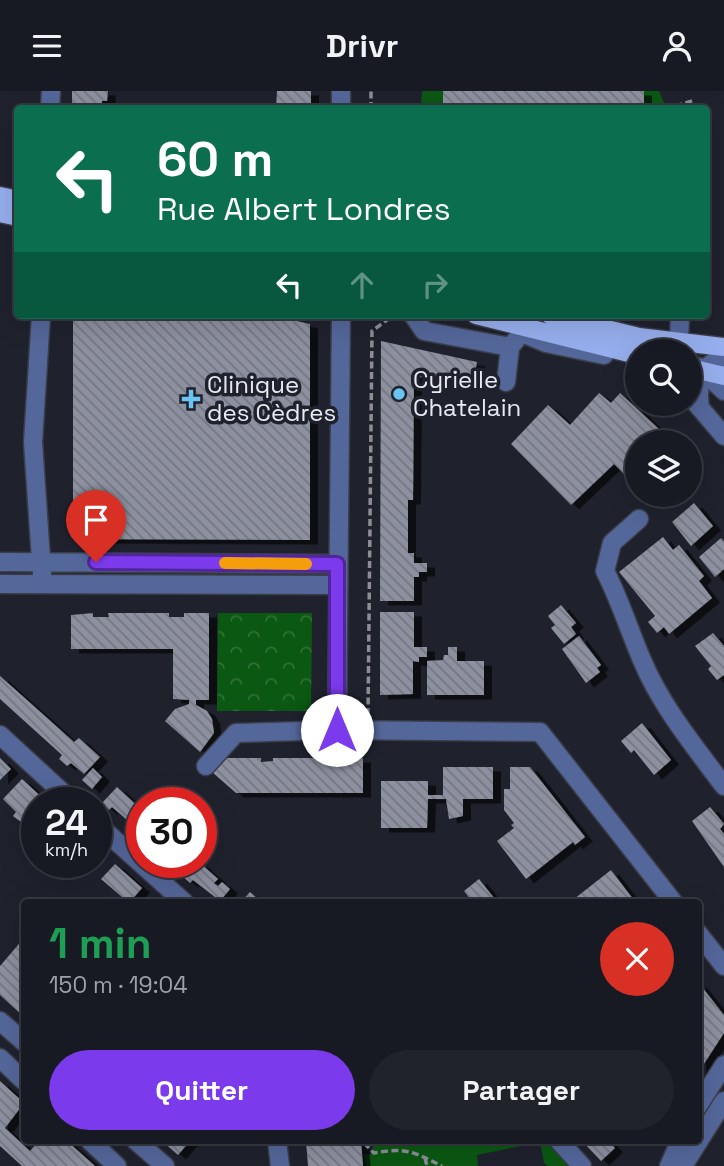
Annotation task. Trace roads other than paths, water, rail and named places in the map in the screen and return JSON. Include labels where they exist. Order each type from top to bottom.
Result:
[{"type":"main road","points":[[498,319],[625,344]]},
{"type":"main road","points":[[561,319],[625,341]]},
{"type":"main road","points":[[702,347],[724,347]]},
{"type":"main road","points":[[702,370],[724,376]]},
{"type":"street","points":[[41,319],[33,442],[42,585]]},
{"type":"street","points":[[337,730],[341,319]]},
{"type":"street","points":[[416,319],[424,331],[510,347]]},
{"type":"street","points":[[489,319],[546,342],[625,359]]},
{"type":"street","points":[[678,339],[680,319]]},
{"type":"street","points":[[506,382],[510,347],[523,333]]},
{"type":"street","points":[[702,367],[724,359]]},
{"type":"street","points":[[702,373],[724,391]]},
{"type":"street","points":[[702,410],[724,436]]},
{"type":"street","points":[[639,519],[612,543],[605,571],[621,603],[642,662],[683,731],[724,786]]},
{"type":"street","points":[[0,562],[337,564]]},
{"type":"street","points":[[0,585],[337,585]]},
{"type":"street","points":[[206,766],[236,733],[337,730],[540,732],[671,899]]},
{"type":"street","points":[[0,735],[57,787]]},
{"type":"street","points":[[112,837],[182,899]]},
{"type":"street","points":[[702,938],[724,966]]},
{"type":"street","points":[[0,1021],[21,1039]]},
{"type":"street","points":[[0,1058],[21,1078]]},
{"type":"street","points":[[702,1101],[724,1065]]},
{"type":"street","points":[[702,1135],[724,1101]]},
{"type":"street","points":[[93,1144],[117,1166]]},
{"type":"street","points":[[139,1144],[165,1166]]},
{"type":"street","points":[[277,1144],[280,1166]]},
{"type":"street","points":[[562,1144],[582,1166]]},
{"type":"street","points":[[669,1166],[679,1144]]},
{"type":"street","points":[[683,1166],[697,1144]]},
{"type":"place","name":"Cyrielle Chatelain","points":[[399,394]]},
{"type":"place","name":"Clinique des Cèdres","points":[[191,399]]}]
